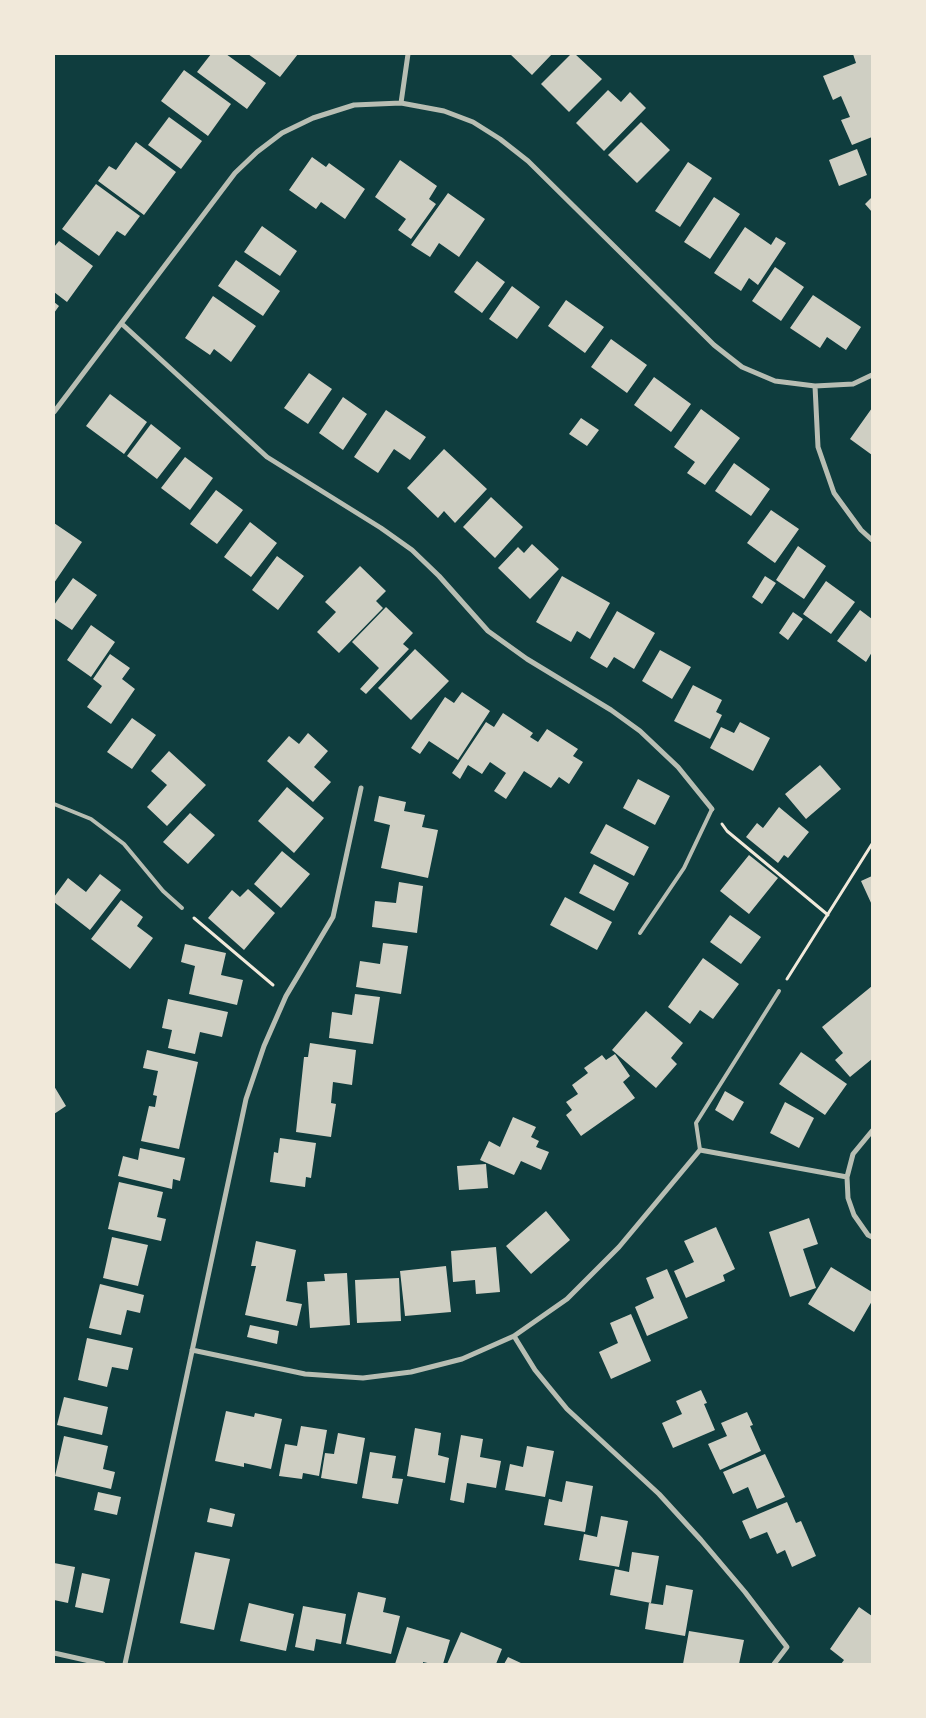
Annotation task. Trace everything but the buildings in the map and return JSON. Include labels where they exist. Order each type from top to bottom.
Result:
[{"type":"street","points":[[401,103],[408,54]]},
{"type":"street","points":[[54,412],[235,173],[256,152],[282,133],[313,118],[354,105],[401,103],[444,111],[473,122],[500,139],[528,161],[714,345],[742,367],[775,382],[815,386],[853,384],[872,375]]},
{"type":"street","points":[[122,324],[267,457],[381,528],[412,550],[439,576],[488,631],[526,659],[611,710],[640,731],[678,767],[712,809]]},
{"type":"street","points":[[815,386],[818,447],[834,493],[861,530],[872,540]]},
{"type":"street","points":[[125,1664],[246,1099],[264,1046],[286,996],[334,917],[361,788]]},
{"type":"street","points":[[872,1131],[853,1154],[847,1177],[848,1198],[854,1215],[868,1235],[872,1237]]},
{"type":"street","points":[[192,1350],[305,1374],[363,1378],[411,1372],[462,1359],[514,1336],[567,1298],[620,1247],[700,1150],[847,1177]]},
{"type":"street","points":[[514,1336],[535,1370],[567,1409],[659,1494],[745,1592],[787,1647],[774,1664]]},
{"type":"street","points":[[54,1652],[104,1664]]},
{"type":"lane","points":[[54,804],[92,819],[124,844],[163,891],[182,908]]},
{"type":"lane","points":[[640,933],[684,868],[712,809]]},
{"type":"lane","points":[[700,1150],[696,1123],[779,991]]},
{"type":"path","points":[[712,809],[727,831],[828,915]]},
{"type":"path","points":[[779,991],[872,844]]},
{"type":"path","points":[[182,908],[286,996]]}]
